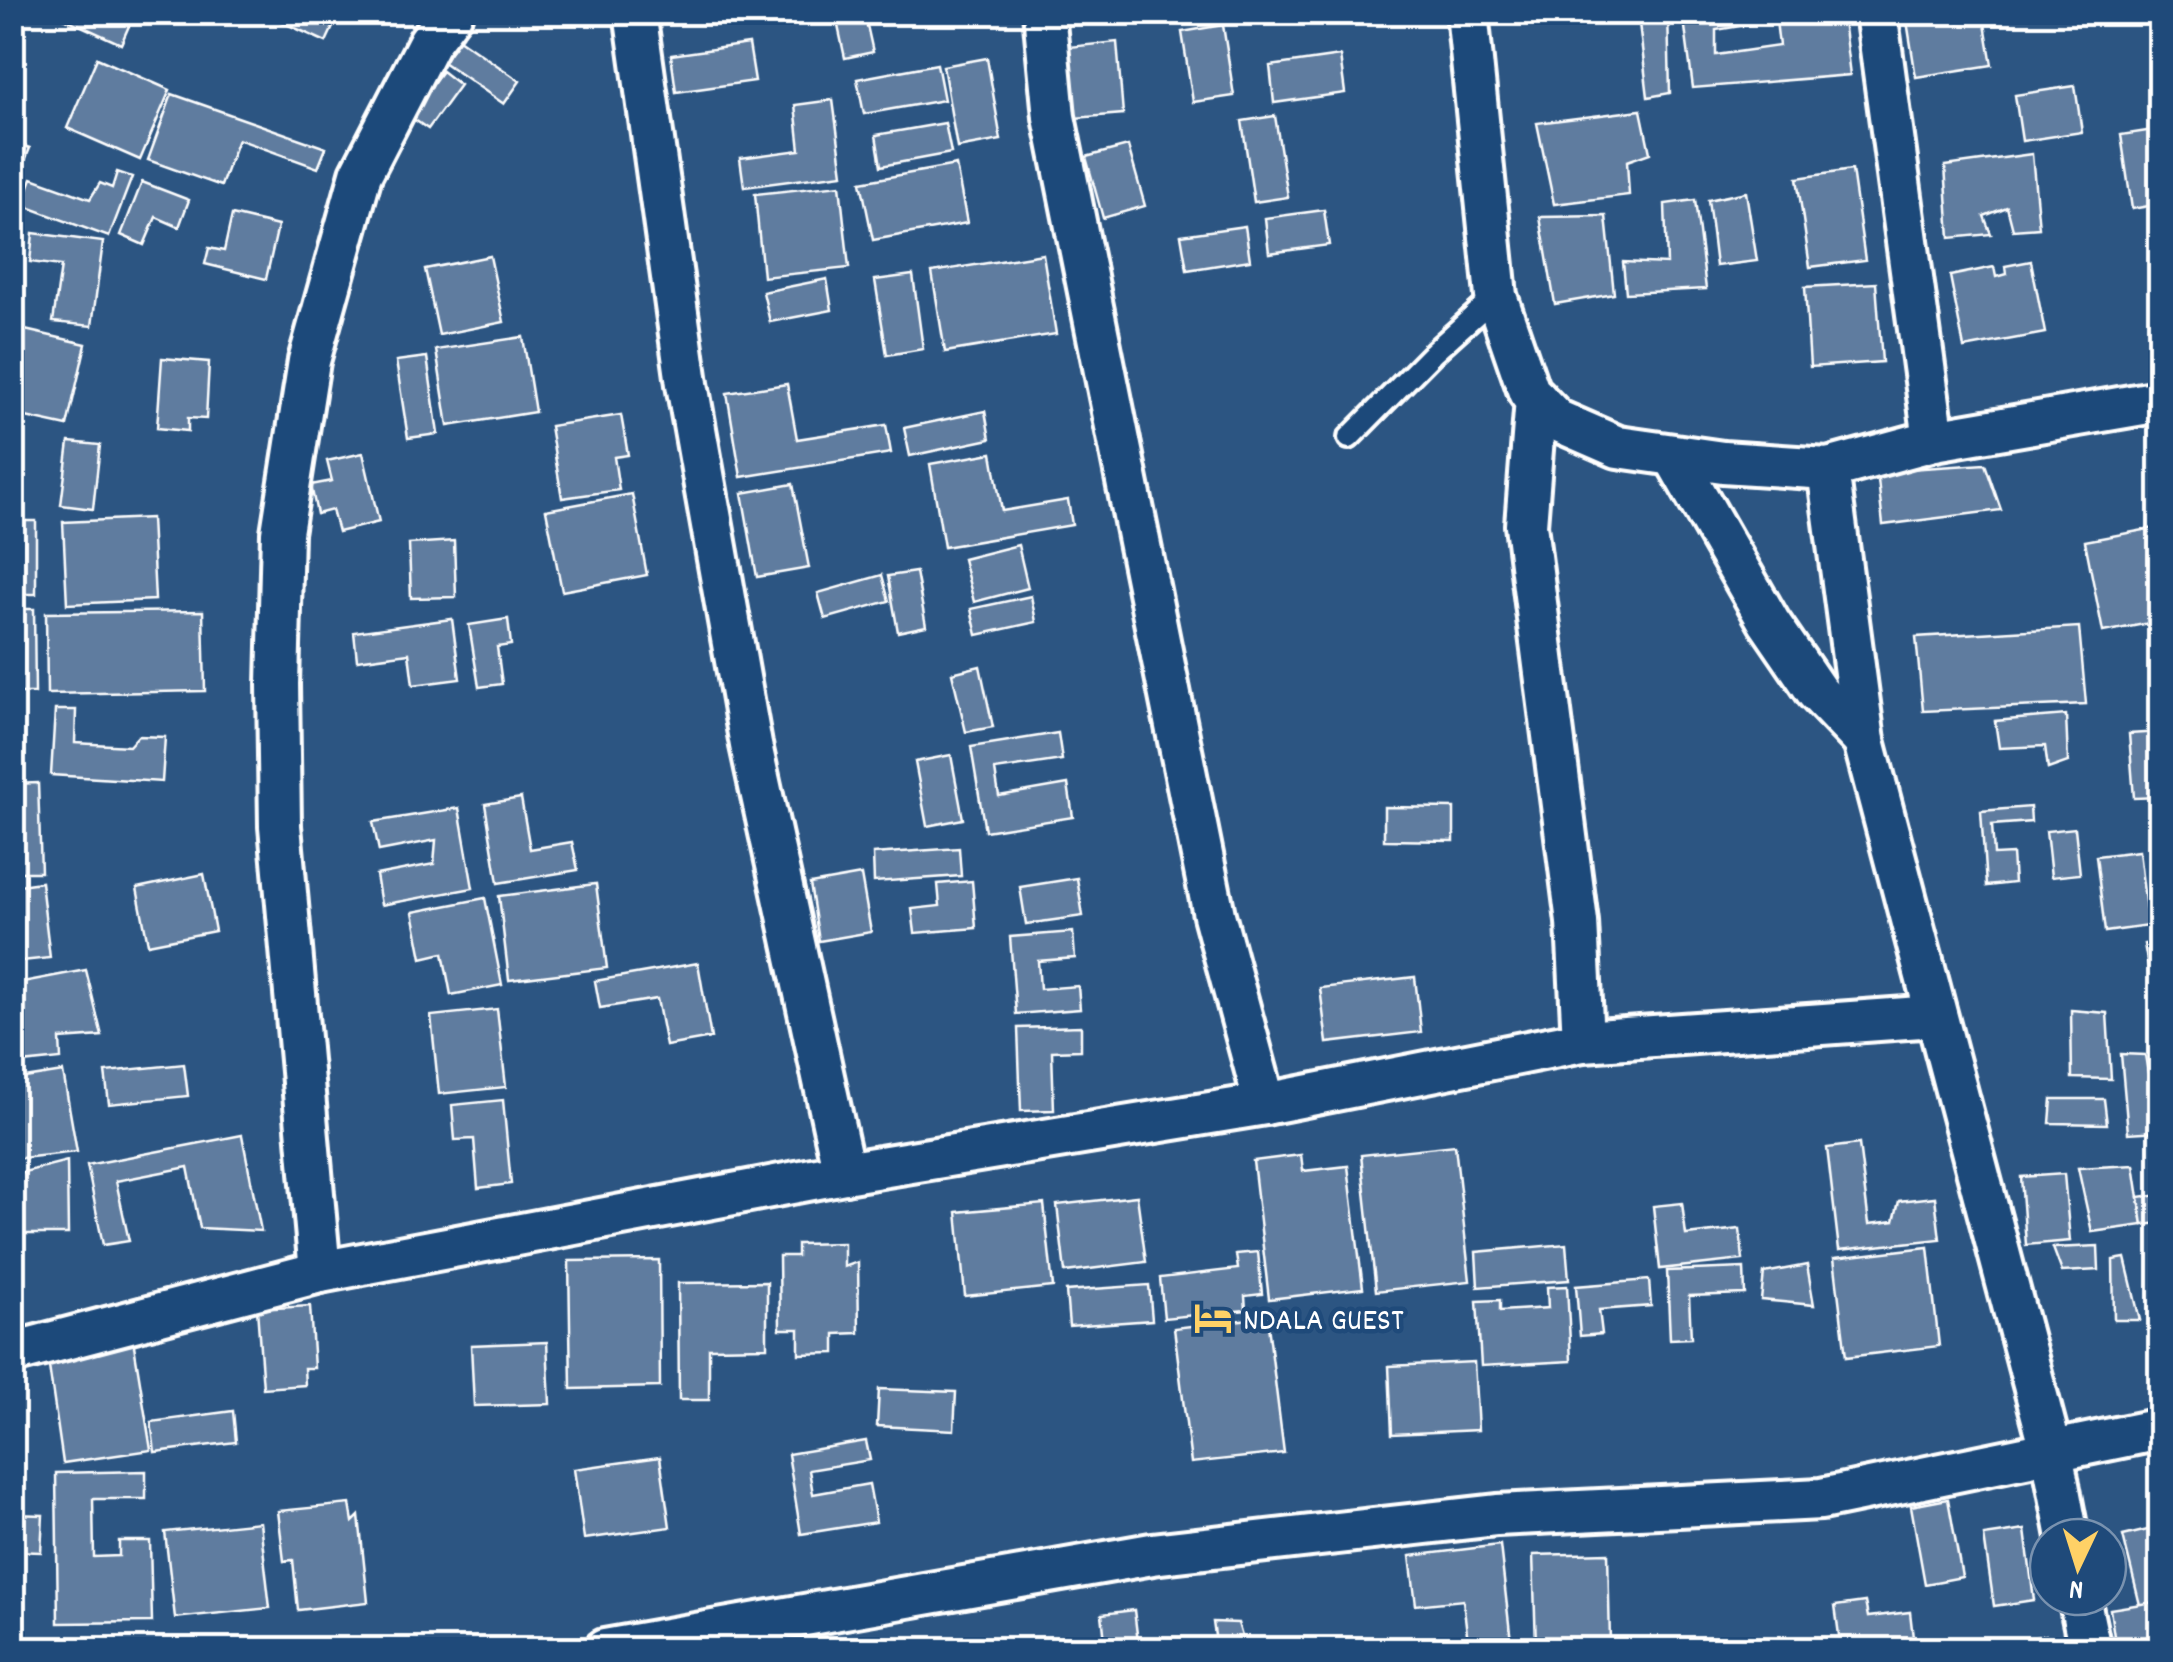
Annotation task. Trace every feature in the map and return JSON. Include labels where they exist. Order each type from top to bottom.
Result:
[{"type":"street","points":[[320,1272],[280,826],[282,533],[309,361],[361,174],[429,42],[452,12]]},
{"type":"street","points":[[635,12],[687,384],[747,726],[844,1173]]},
{"type":"street","points":[[1044,12],[1054,117],[1214,915],[1266,1104]]},
{"type":"street","points":[[1468,12],[1496,296],[1528,392],[1556,420],[1618,448],[1828,469],[1934,440],[2160,402]]},
{"type":"street","points":[[1876,12],[1934,440]]},
{"type":"street","points":[[1536,399],[1526,525],[1577,922],[1582,1041]]},
{"type":"street","points":[[1674,456],[1769,622],[1817,692],[1864,741]]},
{"type":"street","points":[[1828,469],[1864,741],[2052,1453],[2064,1517]]},
{"type":"street","points":[[12,1353],[320,1272],[844,1173],[1266,1104],[1582,1041],[1935,1016]]},
{"type":"street","points":[[605,1650],[1152,1554],[1497,1515],[1821,1499],[2160,1428]]},
{"type":"street","points":[[2083,1617],[2090,1650]]},
{"type":"lane","points":[[1349,438],[1496,296]]},
{"type":"building","points":[[135,12],[121,44],[57,15]]},
{"type":"building","points":[[260,12],[340,12],[326,42]]},
{"type":"building","points":[[835,12],[864,12],[873,52],[845,58]]},
{"type":"building","points":[[1668,12],[1670,93],[1648,97],[1638,15]]},
{"type":"building","points":[[1683,12],[1753,12],[1753,24],[1716,30],[1716,55],[1779,46],[1775,12],[1842,12],[1850,75],[1693,88]]},
{"type":"building","points":[[1956,13],[1958,22],[1984,18],[1992,65],[1916,77],[1907,21]]},
{"type":"building","points":[[1223,25],[1234,96],[1193,102],[1182,32]]},
{"type":"building","points":[[459,39],[520,81],[504,104],[443,62]]},
{"type":"building","points":[[1117,42],[1123,114],[1075,118],[1068,47]]},
{"type":"building","points":[[749,44],[755,81],[676,92],[671,55]]},
{"type":"building","points":[[1340,56],[1345,93],[1274,103],[1270,66]]},
{"type":"building","points":[[97,58],[170,90],[140,160],[67,128]]},
{"type":"building","points":[[987,58],[1001,140],[957,148],[943,66]]},
{"type":"building","points":[[937,64],[944,100],[864,114],[857,79]]},
{"type":"building","points":[[442,71],[460,85],[428,129],[409,116]]},
{"type":"building","points":[[2075,86],[2082,132],[2022,141],[2015,95]]},
{"type":"building","points":[[172,94],[326,148],[318,168],[238,139],[221,186],[148,160]]},
{"type":"building","points":[[833,100],[843,174],[744,187],[740,158],[800,150],[795,105]]},
{"type":"building","points":[[1641,110],[1650,153],[1627,161],[1629,195],[1554,204],[1537,123]]},
{"type":"building","points":[[1275,116],[1288,197],[1254,202],[1242,121]]},
{"type":"building","points":[[945,123],[951,153],[881,166],[876,135]]},
{"type":"building","points":[[2160,129],[2160,164],[2155,165],[2160,204],[2132,209],[2121,135]]},
{"type":"building","points":[[12,142],[30,148],[12,193]]},
{"type":"building","points":[[1128,146],[1145,206],[1103,218],[1086,157]]},
{"type":"building","points":[[2032,154],[2039,228],[2013,230],[2007,207],[1984,216],[1991,234],[1950,238],[1945,166]]},
{"type":"building","points":[[956,165],[967,223],[873,240],[861,182]]},
{"type":"building","points":[[1852,170],[1865,260],[1810,267],[1797,178]]},
{"type":"building","points":[[117,172],[132,177],[109,237],[22,205],[32,178],[90,199],[100,183],[112,188]]},
{"type":"building","points":[[142,182],[189,200],[179,227],[156,217],[144,245],[121,235]]},
{"type":"building","points":[[840,185],[849,268],[763,277],[755,194]]},
{"type":"building","points":[[1746,192],[1757,261],[1716,266],[1708,200]]},
{"type":"building","points":[[1695,200],[1706,289],[1626,293],[1623,262],[1667,264],[1665,204]]},
{"type":"building","points":[[1324,210],[1329,245],[1269,253],[1265,218]]},
{"type":"building","points":[[232,215],[278,226],[266,279],[205,264],[209,248],[224,251]]},
{"type":"building","points":[[1606,216],[1614,294],[1555,304],[1540,217]]},
{"type":"building","points":[[1245,226],[1250,260],[1187,270],[1181,235]]},
{"type":"building","points":[[33,233],[103,242],[92,326],[53,322],[61,266],[30,262]]},
{"type":"building","points":[[1043,254],[1056,334],[945,352],[932,272]]},
{"type":"building","points":[[490,256],[504,322],[439,335],[425,269]]},
{"type":"building","points":[[2031,261],[2045,333],[1964,348],[1950,276],[1994,267],[1996,277],[2006,274],[2005,266]]},
{"type":"building","points":[[913,275],[923,349],[887,355],[875,280]]},
{"type":"building","points":[[827,279],[832,310],[770,322],[763,292]]},
{"type":"building","points":[[1876,283],[1882,362],[1810,367],[1805,287]]},
{"type":"building","points":[[12,327],[86,344],[67,426],[12,414]]},
{"type":"building","points":[[523,337],[535,412],[448,426],[436,350]]},
{"type":"building","points":[[427,357],[438,434],[408,438],[396,361]]},
{"type":"building","points":[[162,358],[209,362],[206,419],[188,418],[188,431],[157,428]]},
{"type":"building","points":[[787,384],[797,439],[886,425],[891,453],[741,477],[727,393]]},
{"type":"building","points":[[985,411],[990,439],[910,456],[904,428]]},
{"type":"building","points":[[621,415],[628,455],[614,457],[619,490],[562,498],[550,426]]},
{"type":"building","points":[[69,442],[100,445],[93,509],[61,505]]},
{"type":"building","points":[[363,453],[379,522],[338,532],[332,510],[317,514],[311,485],[332,481],[327,461]]},
{"type":"building","points":[[992,453],[1002,511],[1068,500],[1072,525],[944,547],[930,464]]},
{"type":"building","points":[[1985,464],[2001,510],[1883,525],[1877,471]]},
{"type":"building","points":[[793,484],[809,568],[757,577],[742,493]]},
{"type":"building","points":[[632,494],[647,575],[562,591],[546,510]]},
{"type":"building","points":[[151,518],[155,600],[67,604],[63,522]]},
{"type":"building","points":[[12,521],[36,521],[36,594],[12,594]]},
{"type":"building","points":[[2160,527],[2160,621],[2103,632],[2085,541]]},
{"type":"building","points":[[454,541],[456,597],[411,598],[409,544]]},
{"type":"building","points":[[1018,545],[1028,588],[974,602],[963,559]]},
{"type":"building","points":[[916,572],[926,626],[898,632],[888,576]]},
{"type":"building","points":[[882,575],[889,601],[825,619],[818,593]]},
{"type":"building","points":[[1031,596],[1036,622],[977,635],[971,609]]},
{"type":"building","points":[[12,609],[34,609],[35,693],[12,693]]},
{"type":"building","points":[[203,611],[205,691],[47,694],[46,613]]},
{"type":"building","points":[[452,619],[460,679],[413,685],[409,653],[357,660],[354,632]]},
{"type":"building","points":[[508,619],[511,645],[497,647],[502,684],[479,687],[469,625]]},
{"type":"building","points":[[2079,627],[2086,704],[1923,711],[1916,637]]},
{"type":"building","points":[[980,666],[993,727],[966,732],[952,673]]},
{"type":"building","points":[[55,710],[76,710],[75,743],[129,746],[138,736],[165,737],[162,782],[51,775]]},
{"type":"building","points":[[2066,715],[2068,762],[2048,769],[2045,746],[1999,748],[1995,721]]},
{"type":"building","points":[[2160,732],[2160,797],[2134,798],[2129,734]]},
{"type":"building","points":[[1058,733],[1062,760],[995,770],[999,796],[1068,784],[1073,817],[985,831],[971,747]]},
{"type":"building","points":[[951,755],[963,819],[927,826],[915,762]]},
{"type":"building","points":[[38,783],[41,872],[12,872],[12,784]]},
{"type":"building","points":[[521,798],[530,849],[572,842],[578,870],[498,883],[485,804]]},
{"type":"building","points":[[1384,807],[1454,808],[1454,841],[1384,840]]},
{"type":"building","points":[[2030,807],[2031,822],[1992,825],[1994,855],[2012,854],[2014,883],[1986,886],[1981,811]]},
{"type":"building","points":[[459,808],[473,888],[381,905],[376,875],[434,864],[436,840],[379,851],[373,822]]},
{"type":"building","points":[[2075,828],[2080,874],[2051,877],[2046,831]]},
{"type":"building","points":[[959,848],[961,876],[874,882],[873,854]]},
{"type":"building","points":[[2139,851],[2148,926],[2105,932],[2096,856]]},
{"type":"building","points":[[204,874],[215,931],[148,944],[137,888]]},
{"type":"building","points":[[861,875],[871,932],[819,941],[810,884]]},
{"type":"building","points":[[1077,878],[1083,916],[1026,924],[1020,887]]},
{"type":"building","points":[[972,881],[976,928],[915,933],[912,909],[940,906],[938,884]]},
{"type":"building","points":[[41,882],[50,958],[12,962],[12,886]]},
{"type":"building","points":[[596,884],[607,968],[509,980],[499,896]]},
{"type":"building","points":[[485,898],[502,985],[451,995],[443,953],[422,958],[413,912]]},
{"type":"building","points":[[1073,932],[1075,958],[1038,961],[1040,989],[1078,986],[1080,1009],[1016,1014],[1010,937]]},
{"type":"building","points":[[2160,942],[2160,982],[2151,983],[2144,944]]},
{"type":"building","points":[[698,963],[711,1038],[666,1046],[657,999],[600,1008],[595,981]]},
{"type":"building","points":[[86,970],[102,1036],[60,1039],[61,1059],[12,1064],[12,984]]},
{"type":"building","points":[[1415,977],[1421,1032],[1327,1043],[1320,988]]},
{"type":"building","points":[[497,1009],[506,1087],[439,1094],[431,1016]]},
{"type":"building","points":[[2071,1010],[2107,1013],[2111,1079],[2072,1078]]},
{"type":"building","points":[[1081,1026],[1081,1050],[1052,1051],[1054,1110],[1021,1111],[1018,1028]]},
{"type":"building","points":[[2121,1054],[2145,1055],[2153,1102],[2160,1102],[2160,1131],[2128,1133]]},
{"type":"building","points":[[184,1064],[188,1096],[109,1104],[105,1072]]},
{"type":"building","points":[[63,1072],[77,1152],[12,1159],[12,1080]]},
{"type":"building","points":[[2052,1099],[2104,1099],[2107,1124],[2050,1123]]},
{"type":"building","points":[[503,1100],[511,1184],[478,1188],[474,1139],[455,1140],[452,1105]]},
{"type":"building","points":[[242,1135],[261,1231],[200,1228],[188,1167],[116,1181],[129,1241],[103,1245],[87,1165]]},
{"type":"building","points":[[1859,1144],[1869,1224],[1894,1221],[1899,1201],[1935,1197],[1940,1239],[1839,1250],[1827,1148]]},
{"type":"building","points":[[1455,1145],[1470,1281],[1376,1291],[1361,1155]]},
{"type":"building","points":[[1301,1155],[1303,1171],[1348,1166],[1363,1288],[1269,1299],[1253,1161]]},
{"type":"building","points":[[67,1161],[68,1234],[12,1234],[12,1175]]},
{"type":"building","points":[[2134,1165],[2143,1225],[2092,1232],[2078,1168]]},
{"type":"building","points":[[2064,1174],[2070,1241],[2026,1245],[2021,1177]]},
{"type":"building","points":[[2160,1195],[2160,1223],[2143,1225],[2139,1198]]},
{"type":"building","points":[[1137,1196],[1146,1262],[1065,1272],[1057,1205]]},
{"type":"building","points":[[1682,1203],[1686,1235],[1740,1229],[1743,1260],[1660,1269],[1653,1206]]},
{"type":"building","points":[[1044,1204],[1053,1287],[965,1296],[957,1212]]},
{"type":"building","points":[[844,1243],[844,1267],[858,1262],[859,1333],[835,1334],[835,1353],[799,1354],[799,1329],[780,1329],[779,1256],[797,1256],[797,1244]]},
{"type":"building","points":[[1566,1244],[1569,1280],[1478,1287],[1476,1252]]},
{"type":"building","points":[[2098,1246],[2099,1270],[2062,1272],[2053,1248]]},
{"type":"building","points":[[1928,1247],[1939,1346],[1846,1357],[1834,1258]]},
{"type":"building","points":[[1258,1252],[1262,1294],[1245,1296],[1246,1310],[1164,1318],[1160,1278],[1238,1269],[1236,1254]]},
{"type":"building","points":[[2125,1258],[2140,1320],[2114,1320],[2113,1260]]},
{"type":"building","points":[[659,1260],[660,1387],[571,1389],[569,1261]]},
{"type":"building","points":[[1807,1265],[1814,1305],[1761,1300],[1764,1273]]},
{"type":"building","points":[[1744,1268],[1745,1294],[1689,1296],[1691,1338],[1670,1339],[1667,1271]]},
{"type":"building","points":[[1649,1280],[1651,1306],[1599,1310],[1602,1334],[1580,1336],[1576,1286]]},
{"type":"building","points":[[767,1282],[767,1347],[709,1348],[709,1400],[679,1400],[678,1283]]},
{"type":"building","points":[[1149,1285],[1152,1320],[1069,1326],[1066,1291]]},
{"type":"building","points":[[1567,1286],[1571,1361],[1481,1366],[1477,1301],[1500,1300],[1500,1311],[1548,1308],[1547,1287]]},
{"type":"building","points":[[310,1306],[314,1368],[304,1368],[305,1385],[263,1388],[257,1309]]},
{"type":"building","points":[[1267,1317],[1284,1453],[1191,1463],[1174,1328]]},
{"type":"building","points":[[133,1339],[151,1450],[63,1463],[47,1353]]},
{"type":"building","points":[[547,1342],[550,1404],[474,1406],[471,1345]]},
{"type":"building","points":[[1474,1362],[1478,1430],[1392,1434],[1389,1366]]},
{"type":"building","points":[[879,1389],[956,1392],[954,1430],[877,1426]]},
{"type":"building","points":[[233,1411],[236,1442],[155,1452],[151,1422]]},
{"type":"building","points":[[866,1441],[870,1460],[809,1470],[813,1494],[869,1484],[876,1522],[801,1534],[788,1454]]},
{"type":"building","points":[[660,1457],[670,1527],[584,1539],[574,1469]]},
{"type":"building","points":[[12,1468],[23,1469],[23,1503],[12,1503]]},
{"type":"building","points":[[146,1471],[146,1499],[93,1499],[94,1557],[119,1556],[119,1541],[150,1541],[152,1622],[58,1623],[56,1473]]},
{"type":"building","points":[[1948,1499],[1962,1577],[1925,1584],[1911,1506]]},
{"type":"building","points":[[350,1504],[353,1522],[359,1516],[368,1602],[298,1610],[293,1560],[284,1561],[278,1511]]},
{"type":"building","points":[[12,1514],[43,1515],[41,1552],[12,1551]]},
{"type":"building","points":[[260,1522],[270,1608],[175,1618],[165,1532]]},
{"type":"building","points":[[2160,1527],[2160,1604],[2141,1609],[2128,1556],[2128,1535]]},
{"type":"building","points":[[2025,1530],[2028,1601],[1994,1606],[1984,1536]]},
{"type":"building","points":[[1500,1545],[1512,1650],[1469,1650],[1463,1600],[1416,1605],[1410,1556]]},
{"type":"building","points":[[1608,1553],[1610,1643],[1536,1645],[1533,1555]]},
{"type":"building","points":[[2160,1601],[2160,1650],[2116,1650],[2111,1617],[2128,1617],[2128,1606]]},
{"type":"building","points":[[1865,1602],[1868,1617],[1910,1612],[1914,1646],[1841,1650],[1835,1606]]},
{"type":"building","points":[[1134,1610],[1139,1650],[1106,1650],[1102,1614]]},
{"type":"building","points":[[1213,1622],[1238,1623],[1246,1650],[1217,1650]]},
{"type":"building","points":[[2045,1635],[2048,1650],[1973,1650]]},
{"type":"place","name":"NDALA GUEST","points":[[1213,1318]]}]
